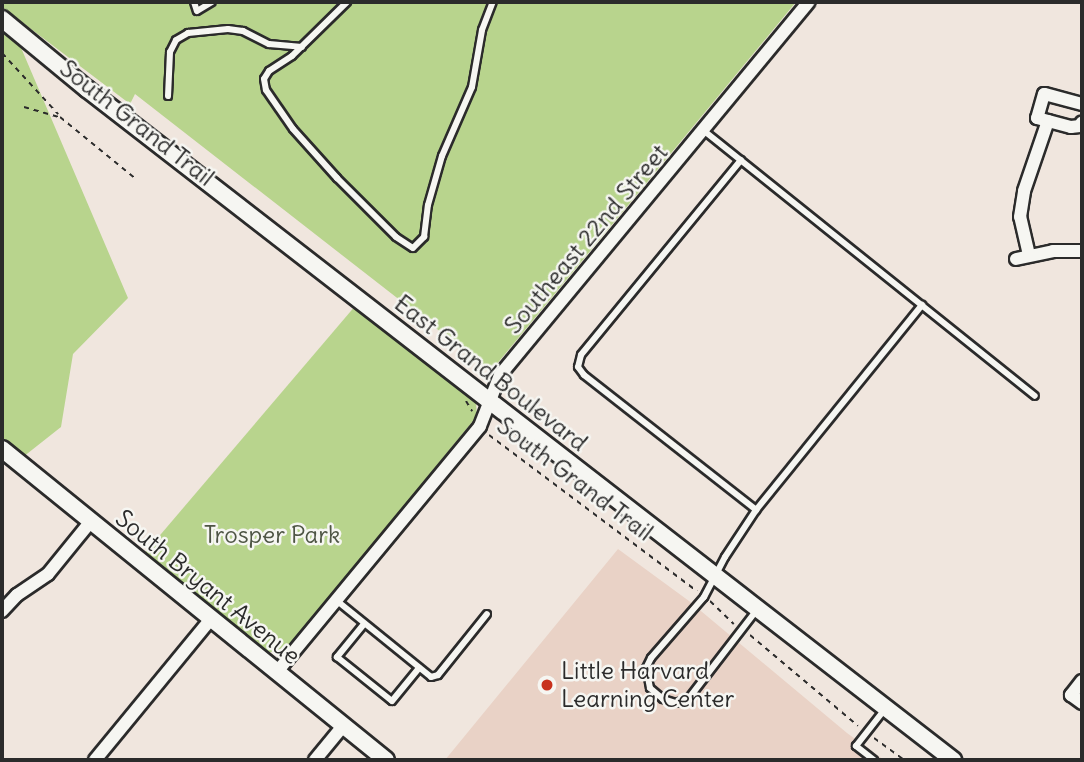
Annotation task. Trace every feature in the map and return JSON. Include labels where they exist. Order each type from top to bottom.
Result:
[{"type":"street","name":"Southeast 22nd Street","points":[[276,673],[480,426],[500,375],[809,2]]},
{"type":"street","name":"East Grand Boulevard","points":[[2,19],[87,89],[953,760]]},
{"type":"street","points":[[1082,104],[1044,94],[1037,118],[1071,127],[1080,126],[1082,122]]},
{"type":"street","points":[[1029,255],[1020,217],[1024,191],[1048,121]]},
{"type":"street","points":[[1016,259],[1029,255],[1082,251]]},
{"type":"street","name":"South Bryant Avenue","points":[[2,449],[386,760]]},
{"type":"street","points":[[2,611],[17,595],[48,574],[91,522]]},
{"type":"street","points":[[95,760],[211,619]]},
{"type":"street","points":[[1082,681],[1071,695],[1082,703]]},
{"type":"street","points":[[315,760],[342,726]]},
{"type":"lane","points":[[194,2],[197,11],[212,2]]},
{"type":"lane","points":[[347,2],[302,47],[269,71],[264,79],[273,104],[355,197],[396,237],[413,248],[424,237],[442,156],[472,87],[482,30],[492,2]]},
{"type":"lane","points":[[168,96],[170,52],[176,40],[188,33],[228,29],[243,31],[270,44],[302,47]]},
{"type":"lane","points":[[703,130],[1035,396]]},
{"type":"lane","points":[[741,160],[580,355],[578,367],[584,375],[756,510]]},
{"type":"lane","points":[[757,609],[743,631],[689,698],[676,703],[663,699],[650,688],[646,668],[661,645],[704,597],[725,557],[756,510],[922,305]]},
{"type":"lane","points":[[336,600],[431,677],[438,675],[487,614]]},
{"type":"lane","points":[[363,624],[337,657],[392,701],[419,668]]},
{"type":"lane","points":[[874,760],[856,746],[885,709]]},
{"type":"path","points":[[2,53],[60,117],[136,179]]},
{"type":"path","points":[[24,107],[60,117]]},
{"type":"path","name":"South Grand Trail","points":[[463,396],[480,426],[704,597],[904,760]]},
{"type":"shaded area","points":[[618,549],[689,601],[847,733],[884,760],[445,760]]},
{"type":"green space","points":[[2,2],[796,2],[491,371],[135,94],[130,104],[2,7]]},
{"type":"green space","points":[[2,30],[19,43],[128,298],[73,354],[61,427],[23,457],[2,440]]},
{"type":"green space","name":"Trosper Park","points":[[356,305],[467,392],[476,403],[477,416],[285,652],[264,652],[144,554]]},
{"type":"place","name":"Little Harvard Learning Center","points":[[547,685]]}]
